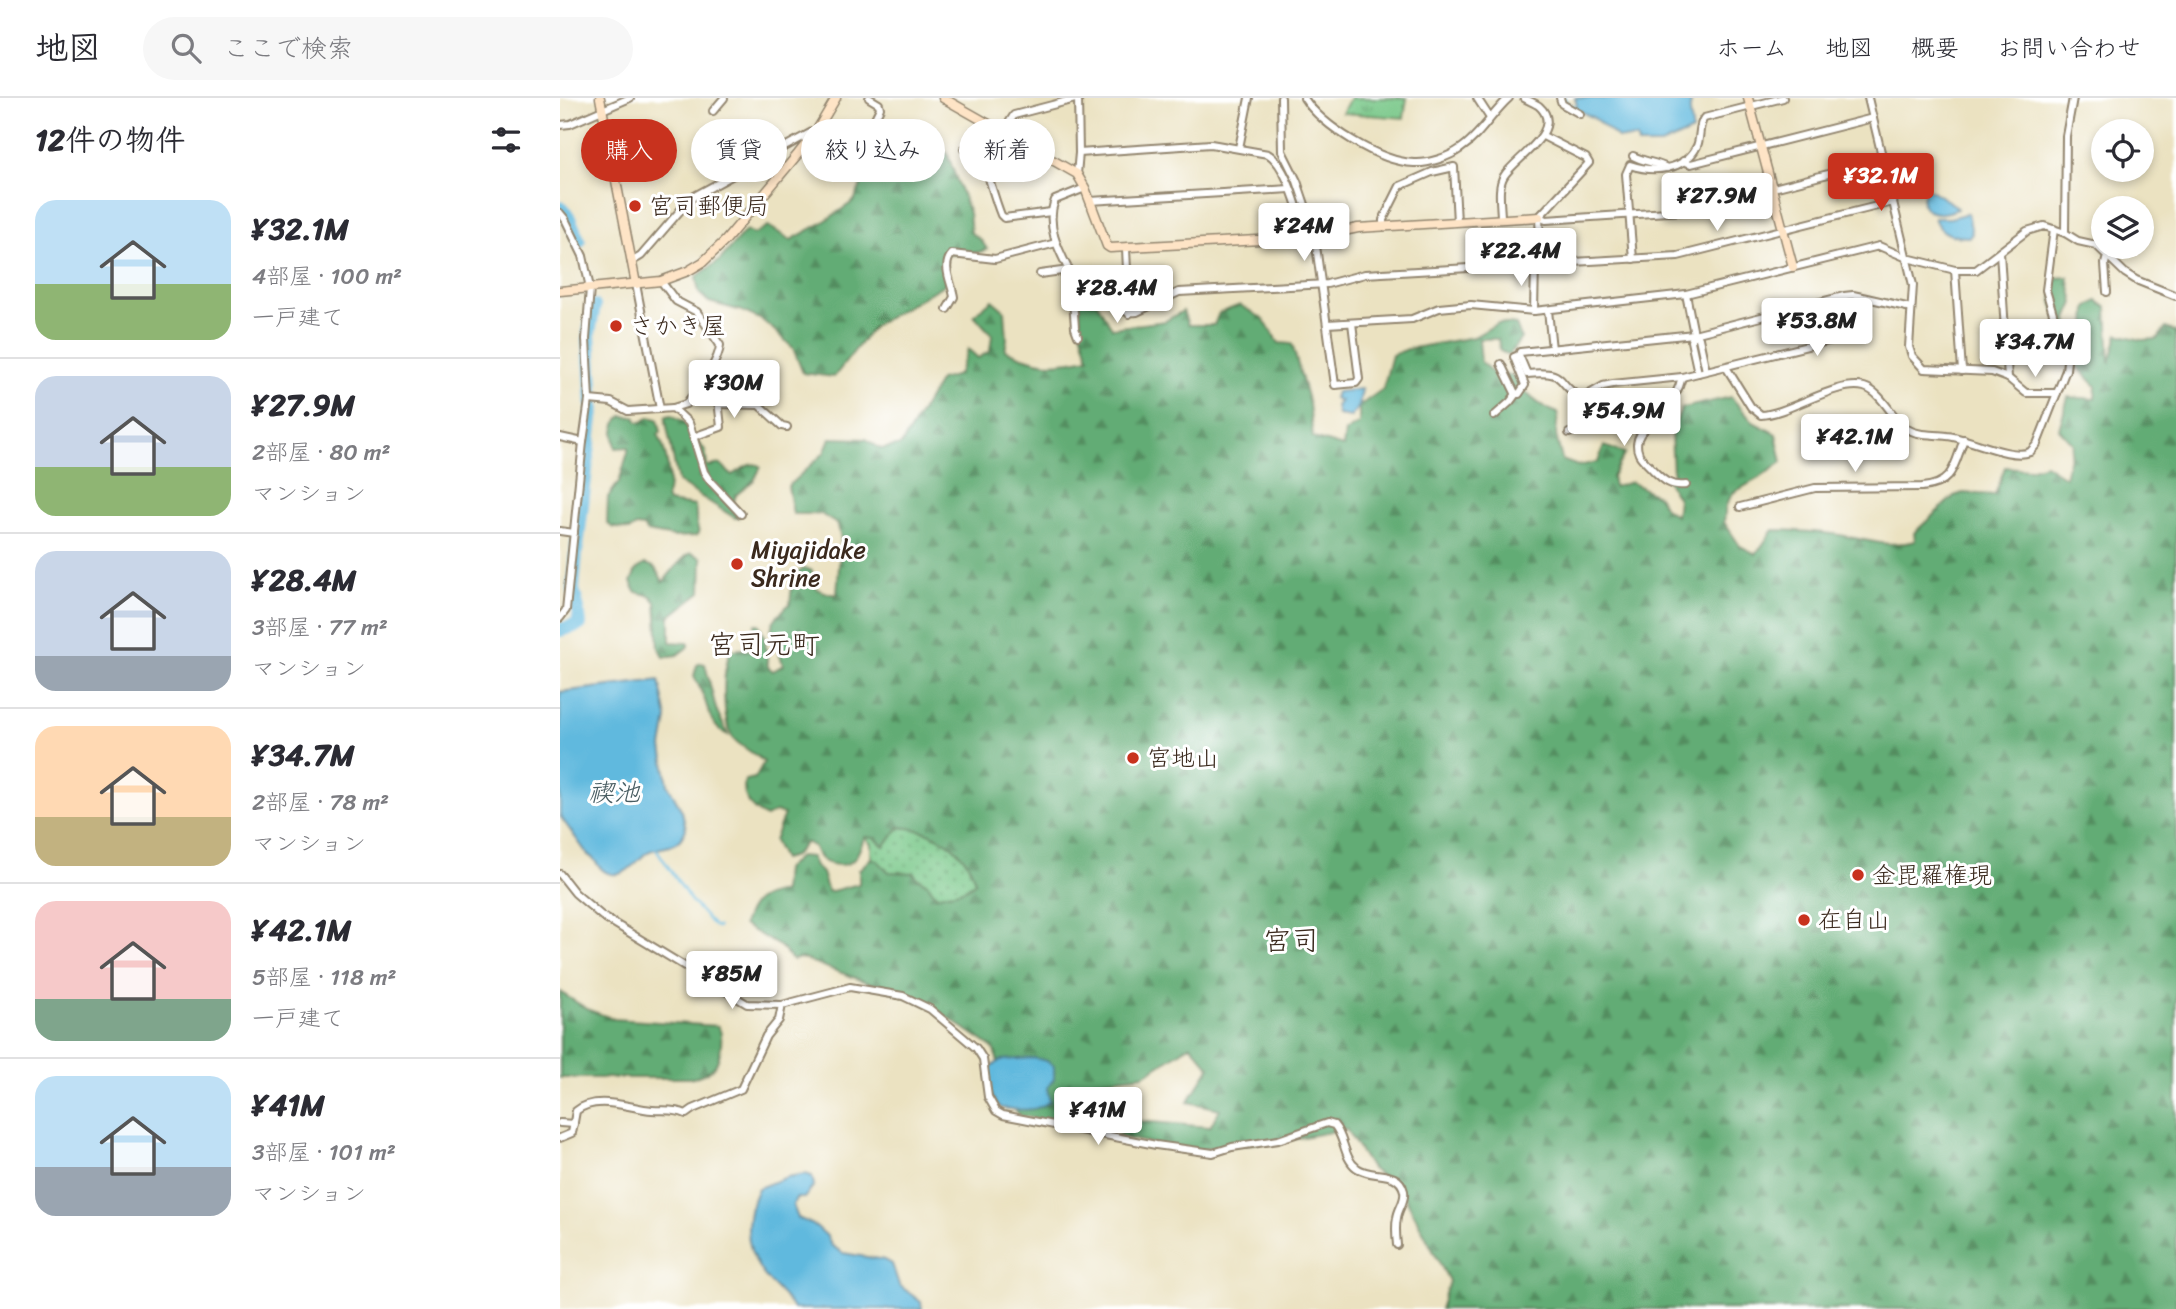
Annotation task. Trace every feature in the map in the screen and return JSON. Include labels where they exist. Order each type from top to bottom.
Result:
[{"type":"street","points":[[600,98],[660,409]]},
{"type":"street","points":[[560,125],[570,124],[630,98]]},
{"type":"street","points":[[713,111],[724,98]]},
{"type":"street","points":[[824,119],[836,98]]},
{"type":"street","points":[[869,98],[879,104],[880,108],[874,119]]},
{"type":"street","points":[[943,98],[955,101],[983,119]]},
{"type":"street","points":[[1011,119],[1014,114],[1078,98],[1077,174]]},
{"type":"street","points":[[1239,148],[1249,98]]},
{"type":"street","points":[[1281,98],[1282,151],[1297,181],[1311,237],[1321,284],[1335,385],[1356,383],[1359,379],[1352,323]]},
{"type":"street","points":[[1304,98],[1312,110],[1335,131],[1374,151],[1412,163],[1438,158],[1461,149],[1510,98]]},
{"type":"street","points":[[1477,98],[1490,118]]},
{"type":"street","points":[[1501,219],[1500,194],[1504,176],[1543,136],[1546,125],[1543,111],[1538,105],[1524,98]]},
{"type":"street","points":[[1560,98],[1562,104],[1580,114]]},
{"type":"street","points":[[1633,259],[1626,174],[1630,165],[1652,170],[1667,168],[1683,161],[1697,147],[1700,122],[1703,118],[1749,102],[1783,98]]},
{"type":"street","points":[[1868,98],[1913,285],[1909,347],[1917,363],[1924,369],[1992,372],[2008,378],[2026,393],[2057,393]]},
{"type":"street","points":[[2065,233],[2066,136],[2073,98]]},
{"type":"street","points":[[1749,102],[1793,267]]},
{"type":"street","points":[[1683,161],[1691,163],[1873,118]]},
{"type":"street","points":[[1534,311],[1539,218],[1588,163],[1586,158],[1543,136]]},
{"type":"street","points":[[631,262],[642,256],[691,198],[701,190],[801,139]]},
{"type":"street","points":[[1079,153],[1211,144],[1268,154],[1273,157],[1290,189],[1311,237]]},
{"type":"street","points":[[560,291],[661,281],[688,271],[714,253],[801,149]]},
{"type":"street","points":[[1633,156],[1643,162],[1667,168]]},
{"type":"street","points":[[1055,162],[1077,174],[1107,246],[1126,248],[1311,237],[1383,226],[1501,219],[1546,220],[1683,211],[1883,160]]},
{"type":"street","points":[[1383,226],[1383,220],[1400,186],[1432,172],[1454,167],[1457,222]]},
{"type":"street","points":[[990,182],[1004,218],[1051,212]]},
{"type":"street","points":[[1085,188],[1055,200],[1050,221],[1056,243],[1078,284],[1096,286],[1121,312],[1129,314],[1179,292],[1321,284],[1365,274],[1688,255],[1893,202]]},
{"type":"street","points":[[1090,201],[1290,189]]},
{"type":"street","points":[[560,214],[583,256],[590,288],[586,339],[589,400],[566,610],[560,618]]},
{"type":"street","points":[[1327,324],[1412,319],[1439,308],[1471,305],[1534,311],[1686,294],[1879,246],[1907,258],[1955,270],[1976,270],[2034,227],[2044,226],[2091,244]]},
{"type":"street","points":[[1726,367],[1751,407],[1761,415],[1830,392],[1864,387],[1874,393],[1902,424],[1913,432],[1964,439],[2017,454],[2030,452],[2037,444],[2066,370],[2067,360],[2046,290],[2054,229]]},
{"type":"street","points":[[947,309],[954,297],[946,267],[946,261],[952,254],[995,259],[1056,243]]},
{"type":"street","points":[[1126,248],[1129,314]]},
{"type":"street","points":[[2000,252],[2008,378]]},
{"type":"street","points":[[2106,259],[2106,292]]},
{"type":"street","points":[[2110,259],[2125,274],[2176,296]]},
{"type":"street","points":[[1040,274],[1069,270]]},
{"type":"street","points":[[1955,270],[1962,371]]},
{"type":"street","points":[[1074,280],[1072,286],[1075,328],[1078,335]]},
{"type":"street","points":[[589,400],[611,402],[628,411],[673,408],[686,404],[703,380],[720,351],[720,345],[697,312],[676,301],[661,281]]},
{"type":"street","points":[[1686,294],[1694,334],[1691,341],[1698,373]]},
{"type":"street","points":[[1493,416],[1519,394],[1525,384],[1514,357],[1520,352],[1694,334],[1844,296],[1853,295],[1911,308]]},
{"type":"street","points":[[1519,355],[1527,374],[1548,372],[1558,375],[1578,396],[1587,397],[1603,386],[1682,377],[1840,338],[1845,330],[1844,296]]},
{"type":"street","points":[[1548,310],[1552,349]]},
{"type":"street","points":[[1694,334],[1699,338],[1706,371]]},
{"type":"street","points":[[1501,364],[1516,394]]},
{"type":"street","points":[[1682,377],[1670,404],[1642,431],[1637,438],[1637,444],[1640,457],[1668,483],[1675,486],[1686,485]]},
{"type":"street","points":[[693,437],[721,427],[719,404],[703,380]]},
{"type":"street","points":[[1569,433],[1592,427],[1587,397]]},
{"type":"street","points":[[719,404],[759,405],[786,427]]},
{"type":"street","points":[[673,408],[689,423],[704,472],[741,514]]},
{"type":"street","points":[[560,437],[583,442]]},
{"type":"street","points":[[1740,507],[1815,488],[1922,487],[1939,484],[1945,481],[1953,470],[1964,439]]},
{"type":"street","points":[[560,531],[574,533]]},
{"type":"street","points":[[560,874],[575,893],[602,916],[747,1004],[782,1006],[850,987],[903,996],[923,1005],[976,1048],[983,1059],[988,1097],[996,1111],[1003,1115],[1156,1145],[1213,1153],[1232,1147],[1278,1140],[1327,1123],[1334,1125],[1356,1168],[1387,1175],[1400,1183],[1404,1194],[1396,1219],[1397,1245]]},
{"type":"street","points":[[560,1138],[572,1133],[576,1111],[584,1105],[622,1103],[650,1110],[686,1114],[741,1089],[766,1036],[779,1020],[782,1006]]},
{"type":"street","points":[[560,1124],[574,1124]]},
{"type":"green space","points":[[1350,98],[1407,98],[1404,118],[1342,113]]},
{"type":"green space","points":[[945,152],[947,153],[969,213],[971,233],[981,240],[987,249],[971,254],[945,255],[945,284],[874,326],[834,377],[803,373],[793,348],[773,329],[762,320],[742,311],[709,302],[699,293],[696,277],[720,260],[746,230],[754,234],[768,226],[791,240],[854,201],[862,183],[945,182]]},
{"type":"green space","points":[[2068,277],[2074,303],[2067,319],[2074,347],[2085,349],[2087,308],[2097,301],[2107,308],[2110,363],[2118,334],[2141,340],[2157,339],[2166,328],[2176,332],[2176,1309],[1440,1309],[1449,1281],[1404,1195],[1370,1167],[1346,1129],[1293,1139],[1187,1151],[1117,1136],[1139,1121],[1210,1127],[1220,1109],[1188,1102],[1210,1067],[1191,1045],[1144,1075],[1094,1081],[1075,1127],[1018,1115],[993,1048],[937,1010],[918,1001],[801,958],[792,960],[781,947],[743,925],[749,910],[757,901],[767,895],[783,892],[785,869],[800,856],[811,857],[822,873],[828,892],[859,884],[859,870],[871,858],[889,872],[914,873],[928,884],[936,896],[962,890],[975,882],[964,859],[946,842],[924,832],[899,827],[884,846],[874,838],[865,837],[855,858],[847,864],[826,862],[818,856],[813,846],[806,842],[794,856],[783,859],[774,841],[784,814],[775,812],[766,817],[752,807],[744,792],[745,780],[755,778],[764,762],[735,741],[729,731],[725,708],[725,680],[728,657],[732,650],[752,651],[755,624],[759,624],[765,639],[768,667],[773,671],[783,665],[773,640],[772,627],[773,621],[790,604],[793,576],[805,568],[812,571],[818,589],[837,595],[841,539],[838,525],[821,514],[793,514],[788,486],[824,453],[830,438],[866,439],[881,449],[901,445],[940,380],[958,375],[968,349],[978,358],[990,351],[992,335],[974,315],[992,300],[1005,311],[1005,350],[1046,363],[1089,358],[1081,331],[1079,301],[1097,303],[1112,328],[1165,321],[1183,311],[1188,325],[1214,325],[1219,313],[1240,305],[1263,319],[1279,343],[1292,344],[1309,404],[1313,438],[1343,447],[1345,432],[1359,423],[1359,406],[1383,389],[1392,355],[1408,349],[1474,337],[1498,323],[1516,325],[1521,338],[1509,355],[1500,351],[1498,339],[1479,339],[1481,362],[1494,374],[1512,375],[1532,398],[1558,413],[1556,435],[1562,460],[1578,466],[1598,462],[1604,446],[1625,453],[1612,477],[1614,487],[1631,482],[1658,496],[1665,508],[1676,516],[1678,499],[1667,480],[1673,473],[1671,433],[1682,408],[1731,397],[1753,422],[1776,434],[1782,462],[1733,493],[1726,505],[1724,522],[1740,546],[1756,554],[1773,530],[1834,534],[1895,544],[1915,541],[1914,533],[1954,496],[1963,493],[1995,495],[2005,467],[2029,469],[2045,464],[2065,477],[2073,444],[2059,429],[2068,397],[2095,399],[2096,386],[2077,366],[2061,332],[2052,301],[2056,278]]},
{"type":"green space","points":[[672,415],[684,422],[692,437],[705,450],[707,466],[721,465],[732,475],[754,464],[761,467],[754,480],[736,495],[732,507],[739,518],[678,482],[666,422],[666,416]]},
{"type":"green space","points":[[622,416],[635,417],[638,422],[649,417],[658,419],[661,432],[658,434],[669,475],[666,498],[668,502],[695,506],[699,532],[696,536],[674,537],[647,532],[643,527],[636,526],[630,530],[612,527],[607,523],[608,497],[619,482],[628,452],[628,447],[616,448],[615,444],[615,427]]},
{"type":"green space","points":[[691,553],[702,558],[701,592],[670,616],[670,642],[689,643],[689,646],[677,655],[664,657],[659,649],[656,602],[651,596],[636,592],[631,582],[636,570],[645,564],[655,568],[663,582],[679,562]]},
{"type":"green space","points":[[705,664],[716,709],[728,735],[713,722],[694,676],[697,665]]},
{"type":"green space","points":[[899,827],[924,831],[956,849],[971,869],[975,882],[961,890],[936,897],[931,889],[920,881],[886,871],[871,858],[871,844],[865,837],[874,837],[884,846]]},
{"type":"green space","points":[[560,992],[589,1010],[614,1019],[718,1026],[721,1041],[716,1063],[710,1071],[693,1078],[560,1078]]},
{"type":"water","points":[[1575,98],[1693,98],[1690,111],[1692,131],[1661,145],[1638,145],[1637,139],[1618,138],[1594,118],[1578,110]]},
{"type":"water","points":[[1927,188],[1957,209],[1936,213],[1925,208],[1923,196]]},
{"type":"water","points":[[1968,213],[1972,234],[1969,237],[1948,234],[1934,218],[1950,218]]},
{"type":"water","points":[[1362,389],[1359,406],[1351,417],[1338,415],[1336,406],[1340,401],[1334,398],[1336,392]]},
{"type":"water","name":"禊池","points":[[659,680],[667,718],[662,747],[668,785],[682,811],[686,829],[682,837],[672,845],[650,851],[624,872],[608,873],[588,855],[560,816],[560,692]]},
{"type":"water","points":[[1034,1058],[1054,1066],[1054,1079],[1047,1088],[1050,1101],[1033,1109],[1001,1108],[990,1090],[988,1069],[1001,1060]]},
{"type":"water","points":[[805,1174],[812,1176],[814,1185],[804,1198],[796,1198],[793,1205],[798,1218],[816,1226],[827,1236],[831,1245],[843,1253],[885,1260],[892,1264],[899,1285],[921,1302],[922,1309],[793,1309],[755,1261],[749,1240],[748,1219],[758,1188],[787,1177]]},
{"type":"waterway","points":[[1564,98],[1567,103],[1579,109]]},
{"type":"waterway","points":[[560,208],[568,216],[579,241]]},
{"type":"waterway","points":[[577,548],[593,410],[589,333],[594,306]]},
{"type":"waterway","points":[[576,554],[573,589],[578,609]]},
{"type":"waterway","points":[[560,630],[580,624],[579,616]]},
{"type":"waterway","points":[[657,850],[691,901],[718,927]]},
{"type":"place","name":"宮司郵便局","points":[[635,206]]},
{"type":"place","name":"さかき屋","points":[[616,326]]},
{"type":"place","name":"Miyajidake Shrine","points":[[737,564]]},
{"type":"place","name":"宮地山","points":[[1133,758]]},
{"type":"place","name":"金毘羅権現","points":[[1858,875]]},
{"type":"place","name":"在自山","points":[[1804,920]]},
{"type":"district","name":"宮司元町","points":[[764,644]]},
{"type":"district","name":"宮司","points":[[1291,940]]}]
